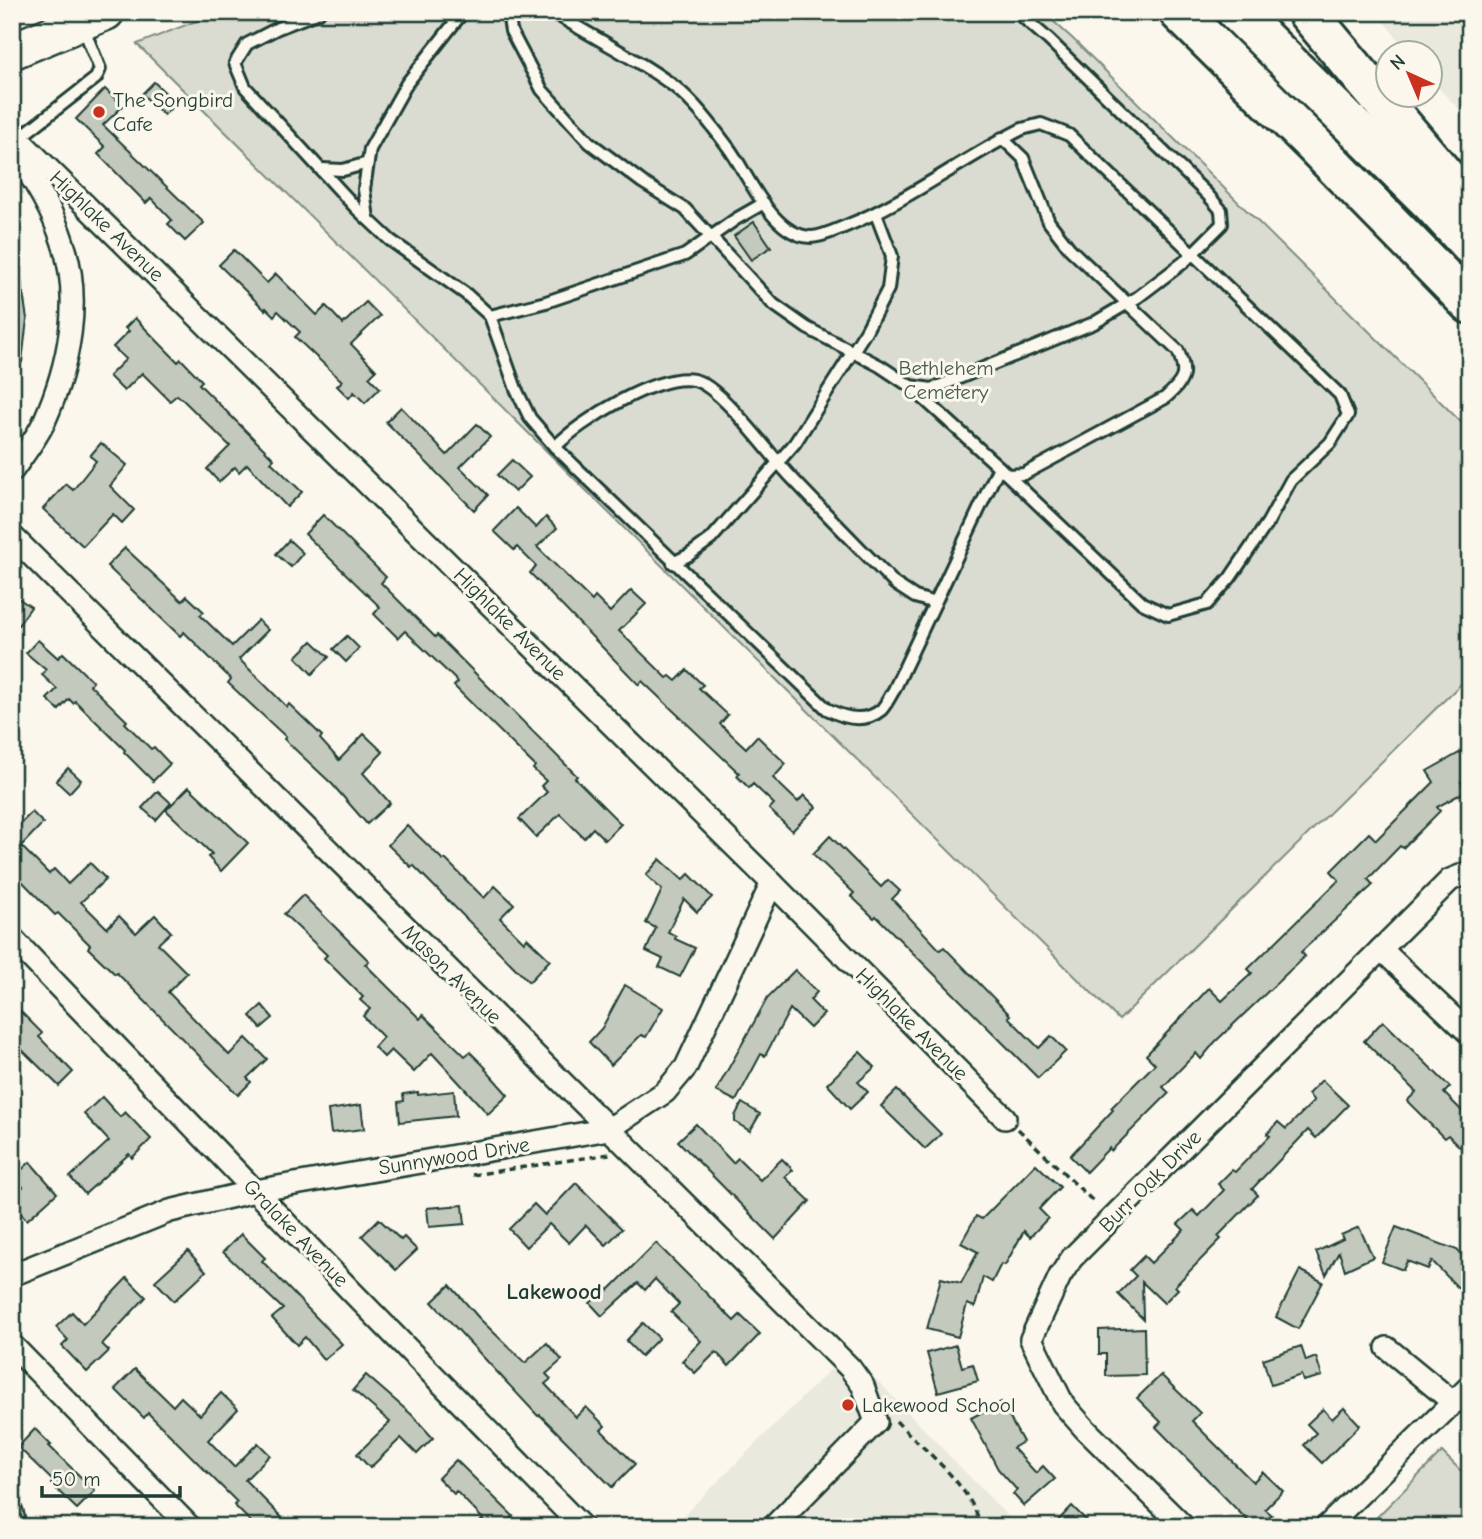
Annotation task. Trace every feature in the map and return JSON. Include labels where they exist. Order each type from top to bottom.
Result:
[{"type":"highway","points":[[1179,12],[1470,304]]},
{"type":"highway","points":[[1237,12],[1433,205],[1470,245]]},
{"type":"highway","points":[[1307,12],[1470,206]]},
{"type":"main road","points":[[12,51],[93,17]]},
{"type":"street","points":[[12,471],[43,424],[64,370],[72,323],[69,276],[63,242],[14,140]]},
{"type":"street","name":"Highlake Avenue","points":[[14,140],[772,883],[1006,1118]]},
{"type":"street","name":"Mason Avenue","points":[[12,536],[850,1368],[863,1386],[876,1422]]},
{"type":"street","name":"Burr Oak Drive","points":[[1184,1527],[1063,1404],[1031,1339],[1060,1276],[1072,1258],[1450,880],[1470,872]]},
{"type":"street","name":"Sunnywood Drive","points":[[12,1275],[170,1211],[255,1191],[609,1129],[665,1092],[686,1067],[772,883]]},
{"type":"street","name":"Gralake Avenue","points":[[14,943],[582,1527]]},
{"type":"street","points":[[1381,949],[1470,1034]]},
{"type":"street","points":[[12,1345],[190,1527]]},
{"type":"street","points":[[1387,1348],[1454,1403]]},
{"type":"street","points":[[1326,1527],[1470,1387]]},
{"type":"street","points":[[773,1527],[876,1422]]},
{"type":"street","points":[[12,1513],[15,1527]]},
{"type":"lane","points":[[319,12],[247,44],[235,63],[245,87],[390,240],[466,294],[489,316],[516,390],[530,418],[555,447],[673,563],[827,709],[844,718],[862,719],[881,710],[894,690],[935,603],[1004,471]]},
{"type":"lane","points":[[368,219],[364,189],[370,149],[407,83],[463,12]]},
{"type":"lane","points":[[508,12],[511,31],[542,90],[589,142],[642,182],[685,209],[773,304],[807,328],[880,366],[909,386],[1004,471],[1142,603],[1168,615],[1207,604],[1230,578],[1268,522],[1291,480],[1330,443],[1348,415],[1340,394],[1069,135],[1041,124],[1022,129],[1002,138],[876,214],[833,232],[811,237],[793,232],[773,216],[711,124],[677,89],[643,65],[553,12]]},
{"type":"lane","points":[[909,386],[932,389],[1094,323],[1128,303],[1194,254],[1222,224],[1221,210],[1069,59],[1017,12]]},
{"type":"lane","points":[[14,140],[96,78],[100,69],[93,17]]},
{"type":"lane","points":[[1002,138],[1023,158],[1049,222],[1063,240],[1178,351],[1185,368],[1180,384],[1165,398],[1024,474],[1004,471]]},
{"type":"lane","points":[[322,169],[343,170],[368,163]]},
{"type":"lane","points":[[489,316],[621,279],[685,255],[764,203]]},
{"type":"lane","points":[[673,563],[689,555],[710,538],[778,463],[795,443],[853,352],[888,289],[892,256],[876,214]]},
{"type":"lane","points":[[555,447],[581,424],[649,387],[677,378],[698,381],[719,396],[778,463],[895,584],[915,597],[935,603]]},
{"type":"path","points":[[1006,1118],[1095,1203]]},
{"type":"path","points":[[876,1422],[892,1417],[965,1491],[977,1512],[981,1527]]},
{"type":"shaded area","points":[[1376,12],[1470,12],[1470,121],[1444,94],[1444,38],[1397,38]]},
{"type":"shaded area","name":"Lakewood School","points":[[849,1351],[1018,1527],[672,1527]]},
{"type":"green space","name":"Bethlehem Cemetery","points":[[219,12],[1043,12],[1470,431],[1470,675],[1119,1020],[137,44]]},
{"type":"green space","points":[[1442,1452],[1470,1480],[1470,1527],[1367,1527]]},
{"type":"building","points":[[154,82],[176,103],[164,115],[142,94]]},
{"type":"building","points":[[105,89],[123,106],[103,125],[204,223],[185,241],[168,224],[172,220],[151,198],[146,203],[98,154],[105,147],[76,119]]},
{"type":"building","points":[[754,222],[771,247],[751,260],[734,236]]},
{"type":"building","points":[[234,250],[267,283],[276,274],[317,315],[326,306],[343,324],[366,302],[380,316],[351,344],[376,370],[369,377],[380,388],[365,403],[354,392],[349,398],[337,386],[342,381],[295,337],[300,332],[278,311],[274,316],[266,308],[265,310],[219,265]]},
{"type":"building","points":[[21,279],[27,319],[22,362],[12,361],[12,280]]},
{"type":"building","points":[[135,318],[178,362],[181,359],[202,381],[199,384],[274,459],[271,462],[302,492],[287,507],[247,464],[239,472],[235,467],[219,482],[207,469],[230,446],[177,395],[170,401],[142,373],[124,391],[109,376],[126,359],[113,347],[129,331],[125,328]]},
{"type":"building","points":[[401,407],[447,455],[477,424],[490,437],[460,467],[488,495],[474,510],[386,422]]},
{"type":"building","points":[[101,443],[127,465],[110,486],[134,510],[122,523],[113,514],[83,546],[43,509],[66,484],[73,490],[96,461],[90,456]]},
{"type":"building","points":[[512,460],[530,477],[515,492],[497,475]]},
{"type":"building","points":[[516,508],[536,528],[546,517],[557,528],[537,547],[592,601],[595,597],[610,612],[631,590],[646,604],[619,631],[667,678],[670,676],[676,681],[687,670],[703,685],[699,688],[728,715],[720,724],[746,748],[757,736],[786,764],[773,778],[798,802],[804,795],[816,807],[792,831],[769,809],[774,804],[753,784],[749,788],[737,776],[739,773],[642,681],[639,685],[530,573],[536,566],[517,547],[514,550],[494,531]]},
{"type":"building","points":[[323,515],[386,577],[381,583],[464,662],[621,824],[605,840],[593,828],[584,838],[560,814],[536,837],[519,819],[547,792],[541,786],[546,781],[533,769],[535,766],[454,686],[458,682],[405,631],[398,638],[374,614],[380,607],[305,534]]},
{"type":"building","points":[[289,540],[303,553],[291,567],[276,554]]},
{"type":"building","points":[[125,548],[182,601],[187,596],[204,612],[200,615],[232,646],[258,620],[268,630],[239,659],[287,707],[289,704],[322,736],[320,739],[339,760],[364,734],[383,752],[363,773],[390,803],[367,824],[332,784],[284,739],[286,737],[228,683],[231,679],[184,632],[180,636],[107,566]]},
{"type":"building","points":[[12,594],[31,607],[12,634]]},
{"type":"building","points":[[347,636],[359,648],[346,662],[333,649]]},
{"type":"building","points":[[38,640],[58,658],[63,653],[93,682],[90,685],[127,721],[125,723],[170,764],[153,781],[75,701],[73,703],[69,699],[59,710],[47,699],[57,689],[42,675],[46,670],[26,653]]},
{"type":"building","points":[[312,641],[329,657],[312,674],[296,657]]},
{"type":"building","points":[[1470,747],[1470,778],[1461,782],[1466,791],[1437,807],[1440,811],[1368,879],[1373,885],[1301,952],[1305,956],[1215,1042],[1201,1059],[1196,1053],[1163,1087],[1169,1093],[1086,1172],[1070,1156],[1113,1110],[1111,1108],[1155,1064],[1146,1055],[1209,988],[1222,1001],[1252,973],[1248,969],[1339,880],[1331,871],[1369,833],[1376,840],[1434,782],[1427,771]]},
{"type":"building","points":[[68,768],[81,780],[69,793],[56,781]]},
{"type":"building","points":[[189,787],[248,843],[221,871],[208,857],[212,854],[166,810]]},
{"type":"building","points":[[158,791],[171,803],[156,820],[142,808]]},
{"type":"building","points":[[32,812],[43,823],[21,846],[49,874],[54,869],[68,884],[90,863],[106,879],[81,902],[107,928],[119,916],[136,933],[155,915],[171,932],[158,944],[187,973],[168,992],[229,1055],[246,1038],[267,1059],[247,1078],[251,1082],[238,1095],[117,973],[88,948],[90,945],[58,913],[55,915],[12,871],[12,832]]},
{"type":"building","points":[[407,825],[484,898],[495,886],[514,904],[500,918],[524,942],[527,938],[550,960],[529,982],[413,865],[411,867],[388,845]]},
{"type":"building","points":[[830,836],[881,887],[888,880],[900,891],[892,899],[940,950],[944,947],[1039,1048],[1051,1036],[1066,1051],[1038,1078],[876,916],[874,918],[851,896],[854,893],[813,854]]},
{"type":"building","points":[[660,859],[683,880],[689,874],[712,897],[697,912],[684,899],[668,932],[676,936],[675,939],[695,948],[680,977],[659,967],[663,959],[646,951],[656,928],[646,923],[662,890],[646,875]]},
{"type":"building","points":[[303,895],[369,961],[365,964],[420,1019],[423,1015],[465,1056],[470,1052],[486,1068],[508,1095],[488,1114],[432,1053],[414,1072],[391,1050],[384,1057],[374,1047],[383,1037],[363,1016],[370,1009],[360,1000],[363,997],[324,958],[327,955],[284,914]]},
{"type":"building","points":[[795,970],[817,992],[810,1000],[824,1014],[810,1028],[790,1009],[765,1056],[761,1054],[736,1101],[716,1091],[768,997]]},
{"type":"building","points":[[625,985],[663,1008],[646,1037],[641,1035],[611,1065],[589,1042],[602,1028]]},
{"type":"building","points":[[12,1003],[42,1033],[39,1037],[73,1072],[59,1086],[12,1040]]},
{"type":"building","points":[[262,1005],[273,1018],[261,1028],[250,1016]]},
{"type":"building","points":[[1383,1021],[1450,1087],[1444,1093],[1470,1119],[1470,1157],[1448,1135],[1444,1138],[1407,1101],[1416,1092],[1364,1041]]},
{"type":"building","points":[[860,1052],[875,1067],[858,1082],[868,1092],[850,1109],[827,1084]]},
{"type":"building","points":[[1322,1080],[1348,1105],[1316,1138],[1308,1130],[1252,1189],[1258,1195],[1218,1236],[1221,1239],[1175,1286],[1178,1289],[1164,1303],[1142,1282],[1143,1319],[1118,1294],[1136,1276],[1130,1270],[1144,1256],[1151,1263],[1184,1230],[1178,1224],[1193,1210],[1199,1216],[1224,1190],[1218,1184],[1232,1170],[1235,1172],[1270,1136],[1267,1134],[1278,1122],[1286,1129],[1314,1101],[1308,1094]]},
{"type":"building","points":[[897,1090],[941,1134],[925,1149],[881,1106]]},
{"type":"building","points":[[454,1091],[456,1116],[400,1122],[398,1102],[404,1101],[403,1094]]},
{"type":"building","points":[[102,1097],[120,1117],[125,1112],[151,1139],[132,1158],[129,1154],[85,1194],[70,1177],[109,1141],[84,1114]]},
{"type":"building","points":[[742,1103],[760,1114],[750,1131],[735,1122]]},
{"type":"building","points":[[361,1105],[364,1129],[331,1133],[328,1110]]},
{"type":"building","points":[[696,1124],[733,1163],[738,1158],[760,1180],[782,1159],[793,1170],[785,1177],[810,1201],[775,1239],[678,1141]]},
{"type":"building","points":[[30,1162],[57,1193],[27,1220],[12,1203],[12,1197],[23,1187],[14,1177]]},
{"type":"building","points":[[1036,1164],[1060,1187],[1039,1209],[1048,1218],[1030,1237],[1024,1231],[992,1282],[983,1277],[975,1307],[967,1304],[958,1337],[927,1329],[941,1278],[961,1283],[978,1252],[961,1243],[976,1216],[982,1219]]},
{"type":"building","points":[[576,1183],[622,1229],[606,1245],[586,1225],[569,1243],[549,1224],[526,1247],[509,1229],[534,1204],[545,1215]]},
{"type":"building","points":[[463,1205],[465,1224],[429,1227],[427,1208]]},
{"type":"building","points":[[379,1219],[401,1240],[404,1237],[417,1250],[396,1270],[362,1236]]},
{"type":"building","points":[[1359,1227],[1373,1257],[1345,1270],[1339,1252],[1326,1275],[1316,1252],[1343,1239],[1341,1235]]},
{"type":"building","points":[[1396,1227],[1457,1250],[1470,1263],[1470,1300],[1432,1261],[1428,1269],[1407,1261],[1403,1270],[1382,1262]]},
{"type":"building","points":[[241,1234],[265,1258],[262,1261],[342,1344],[324,1360],[305,1337],[297,1345],[272,1318],[283,1309],[223,1252]]},
{"type":"building","points":[[656,1243],[734,1321],[740,1315],[760,1334],[729,1366],[716,1352],[695,1373],[682,1361],[701,1341],[671,1312],[679,1304],[655,1279],[645,1290],[638,1283],[602,1316],[590,1303],[607,1288],[609,1290]]},
{"type":"building","points":[[188,1251],[206,1271],[174,1301],[155,1281]]},
{"type":"building","points":[[1300,1270],[1323,1282],[1298,1329],[1276,1317]]},
{"type":"building","points":[[127,1278],[146,1297],[102,1344],[109,1351],[87,1372],[62,1346],[68,1340],[56,1327],[72,1312],[83,1324]]},
{"type":"building","points":[[450,1285],[525,1363],[547,1343],[562,1360],[546,1374],[551,1379],[545,1384],[576,1417],[586,1407],[605,1426],[601,1430],[635,1464],[612,1487],[540,1415],[538,1416],[432,1302]]},
{"type":"building","points":[[643,1323],[659,1338],[641,1356],[626,1341]]},
{"type":"building","points":[[1144,1328],[1145,1375],[1106,1376],[1106,1354],[1099,1354],[1099,1330]]},
{"type":"building","points":[[956,1345],[962,1367],[973,1364],[978,1381],[938,1392],[927,1353]]},
{"type":"building","points":[[1301,1346],[1306,1361],[1316,1357],[1322,1376],[1303,1381],[1301,1375],[1271,1385],[1263,1359]]},
{"type":"building","points":[[135,1369],[173,1406],[181,1397],[200,1415],[221,1393],[238,1409],[208,1440],[234,1467],[258,1443],[270,1455],[245,1480],[291,1527],[256,1527],[234,1505],[237,1502],[148,1413],[144,1418],[115,1389]]},
{"type":"building","points":[[366,1375],[412,1415],[433,1438],[417,1454],[401,1438],[370,1468],[357,1454],[390,1422],[353,1390]]},
{"type":"building","points":[[1161,1375],[1200,1413],[1192,1421],[1253,1482],[1263,1472],[1283,1491],[1265,1509],[1272,1515],[1261,1527],[1254,1527],[1156,1427],[1161,1422],[1137,1398]]},
{"type":"building","points":[[1001,1402],[1023,1442],[1013,1448],[1036,1473],[1043,1466],[1055,1479],[1024,1506],[1013,1494],[1017,1490],[998,1469],[971,1418]]},
{"type":"building","points":[[1344,1408],[1360,1425],[1322,1463],[1304,1445],[1316,1433],[1307,1424],[1323,1409],[1332,1419]]},
{"type":"building","points":[[35,1429],[95,1491],[77,1509],[18,1447]]},
{"type":"building","points":[[456,1460],[513,1516],[502,1527],[475,1527],[483,1519],[456,1491],[454,1494],[438,1478]]},
{"type":"building","points":[[1072,1506],[1093,1527],[1052,1527]]},
{"type":"place","name":"The Songbird Cafe","points":[[99,112]]},
{"type":"place","name":"Lakewood School","points":[[848,1405]]},
{"type":"district","name":"Lakewood","points":[[554,1291]]}]
